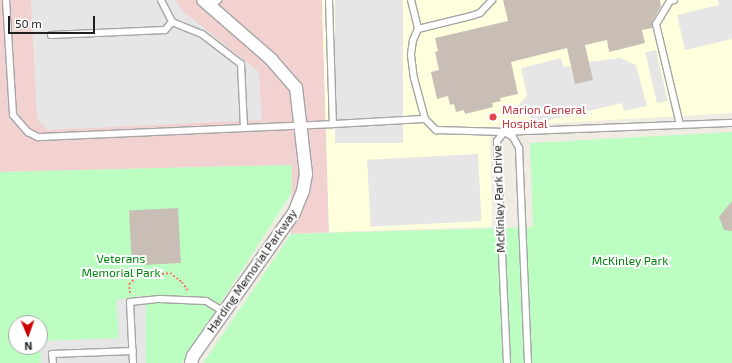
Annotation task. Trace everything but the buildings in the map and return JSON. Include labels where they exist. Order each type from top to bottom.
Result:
[{"type":"street","name":"Harding Memorial Parkway","points":[[191,363],[193,356],[294,213],[300,201],[306,174],[302,125],[296,88],[288,76],[210,2]]},
{"type":"lane","points":[[6,0],[13,114],[28,132],[50,138],[425,119]]},
{"type":"lane","points":[[161,0],[172,22],[202,34],[241,64],[244,128]]},
{"type":"lane","points":[[329,0],[333,124]]},
{"type":"lane","points":[[411,0],[418,29],[412,40],[411,55],[419,100],[425,119],[436,130],[504,132],[732,123]]},
{"type":"lane","points":[[418,29],[480,13],[492,0]]},
{"type":"lane","points":[[674,0],[670,1],[656,24],[680,125]]},
{"type":"lane","points":[[51,35],[165,30],[172,22]]},
{"type":"lane","name":"McKinley Park Drive","points":[[507,363],[497,140],[504,132],[513,137],[519,148],[528,363]]},
{"type":"lane","points":[[133,363],[130,302],[160,299],[206,301],[224,312]]},
{"type":"lane","points":[[53,363],[52,354],[133,350]]},
{"type":"path","points":[[130,302],[129,284],[138,276],[170,273],[182,282],[194,301]]},
{"type":"shaded area","points":[[0,0],[322,0],[329,232],[291,234],[292,165],[0,172]]},
{"type":"shaded area","points":[[31,0],[175,0],[183,11],[259,72],[262,120],[47,130],[37,119]]},
{"type":"shaded area","name":"Marion General Hospital","points":[[322,0],[732,0],[732,113],[490,127],[492,227],[329,232]]},
{"type":"shaded area","points":[[335,0],[403,0],[403,143],[335,143]]},
{"type":"shaded area","points":[[718,0],[732,0],[732,39],[685,50],[677,15],[719,5]]},
{"type":"shaded area","points":[[656,50],[668,101],[657,103],[645,52]]},
{"type":"shaded area","points":[[561,58],[563,67],[570,66],[575,83],[588,62],[620,58],[636,65],[647,106],[624,111],[622,103],[545,121],[532,119],[518,106],[527,96],[521,68]]},
{"type":"shaded area","points":[[478,154],[482,221],[371,227],[367,160]]},
{"type":"shaded area","points":[[146,295],[146,363],[41,363],[41,355],[48,355],[48,341],[119,338],[116,300]]},
{"type":"green space","name":"McKinley Park","points":[[732,132],[732,363],[203,363],[291,234],[533,227],[530,143]]},
{"type":"green space","name":"Veterans Memorial Park","points":[[292,165],[291,194],[182,363],[0,363],[0,172]]},
{"type":"place","name":"Marion General Hospital","points":[[493,117]]}]
